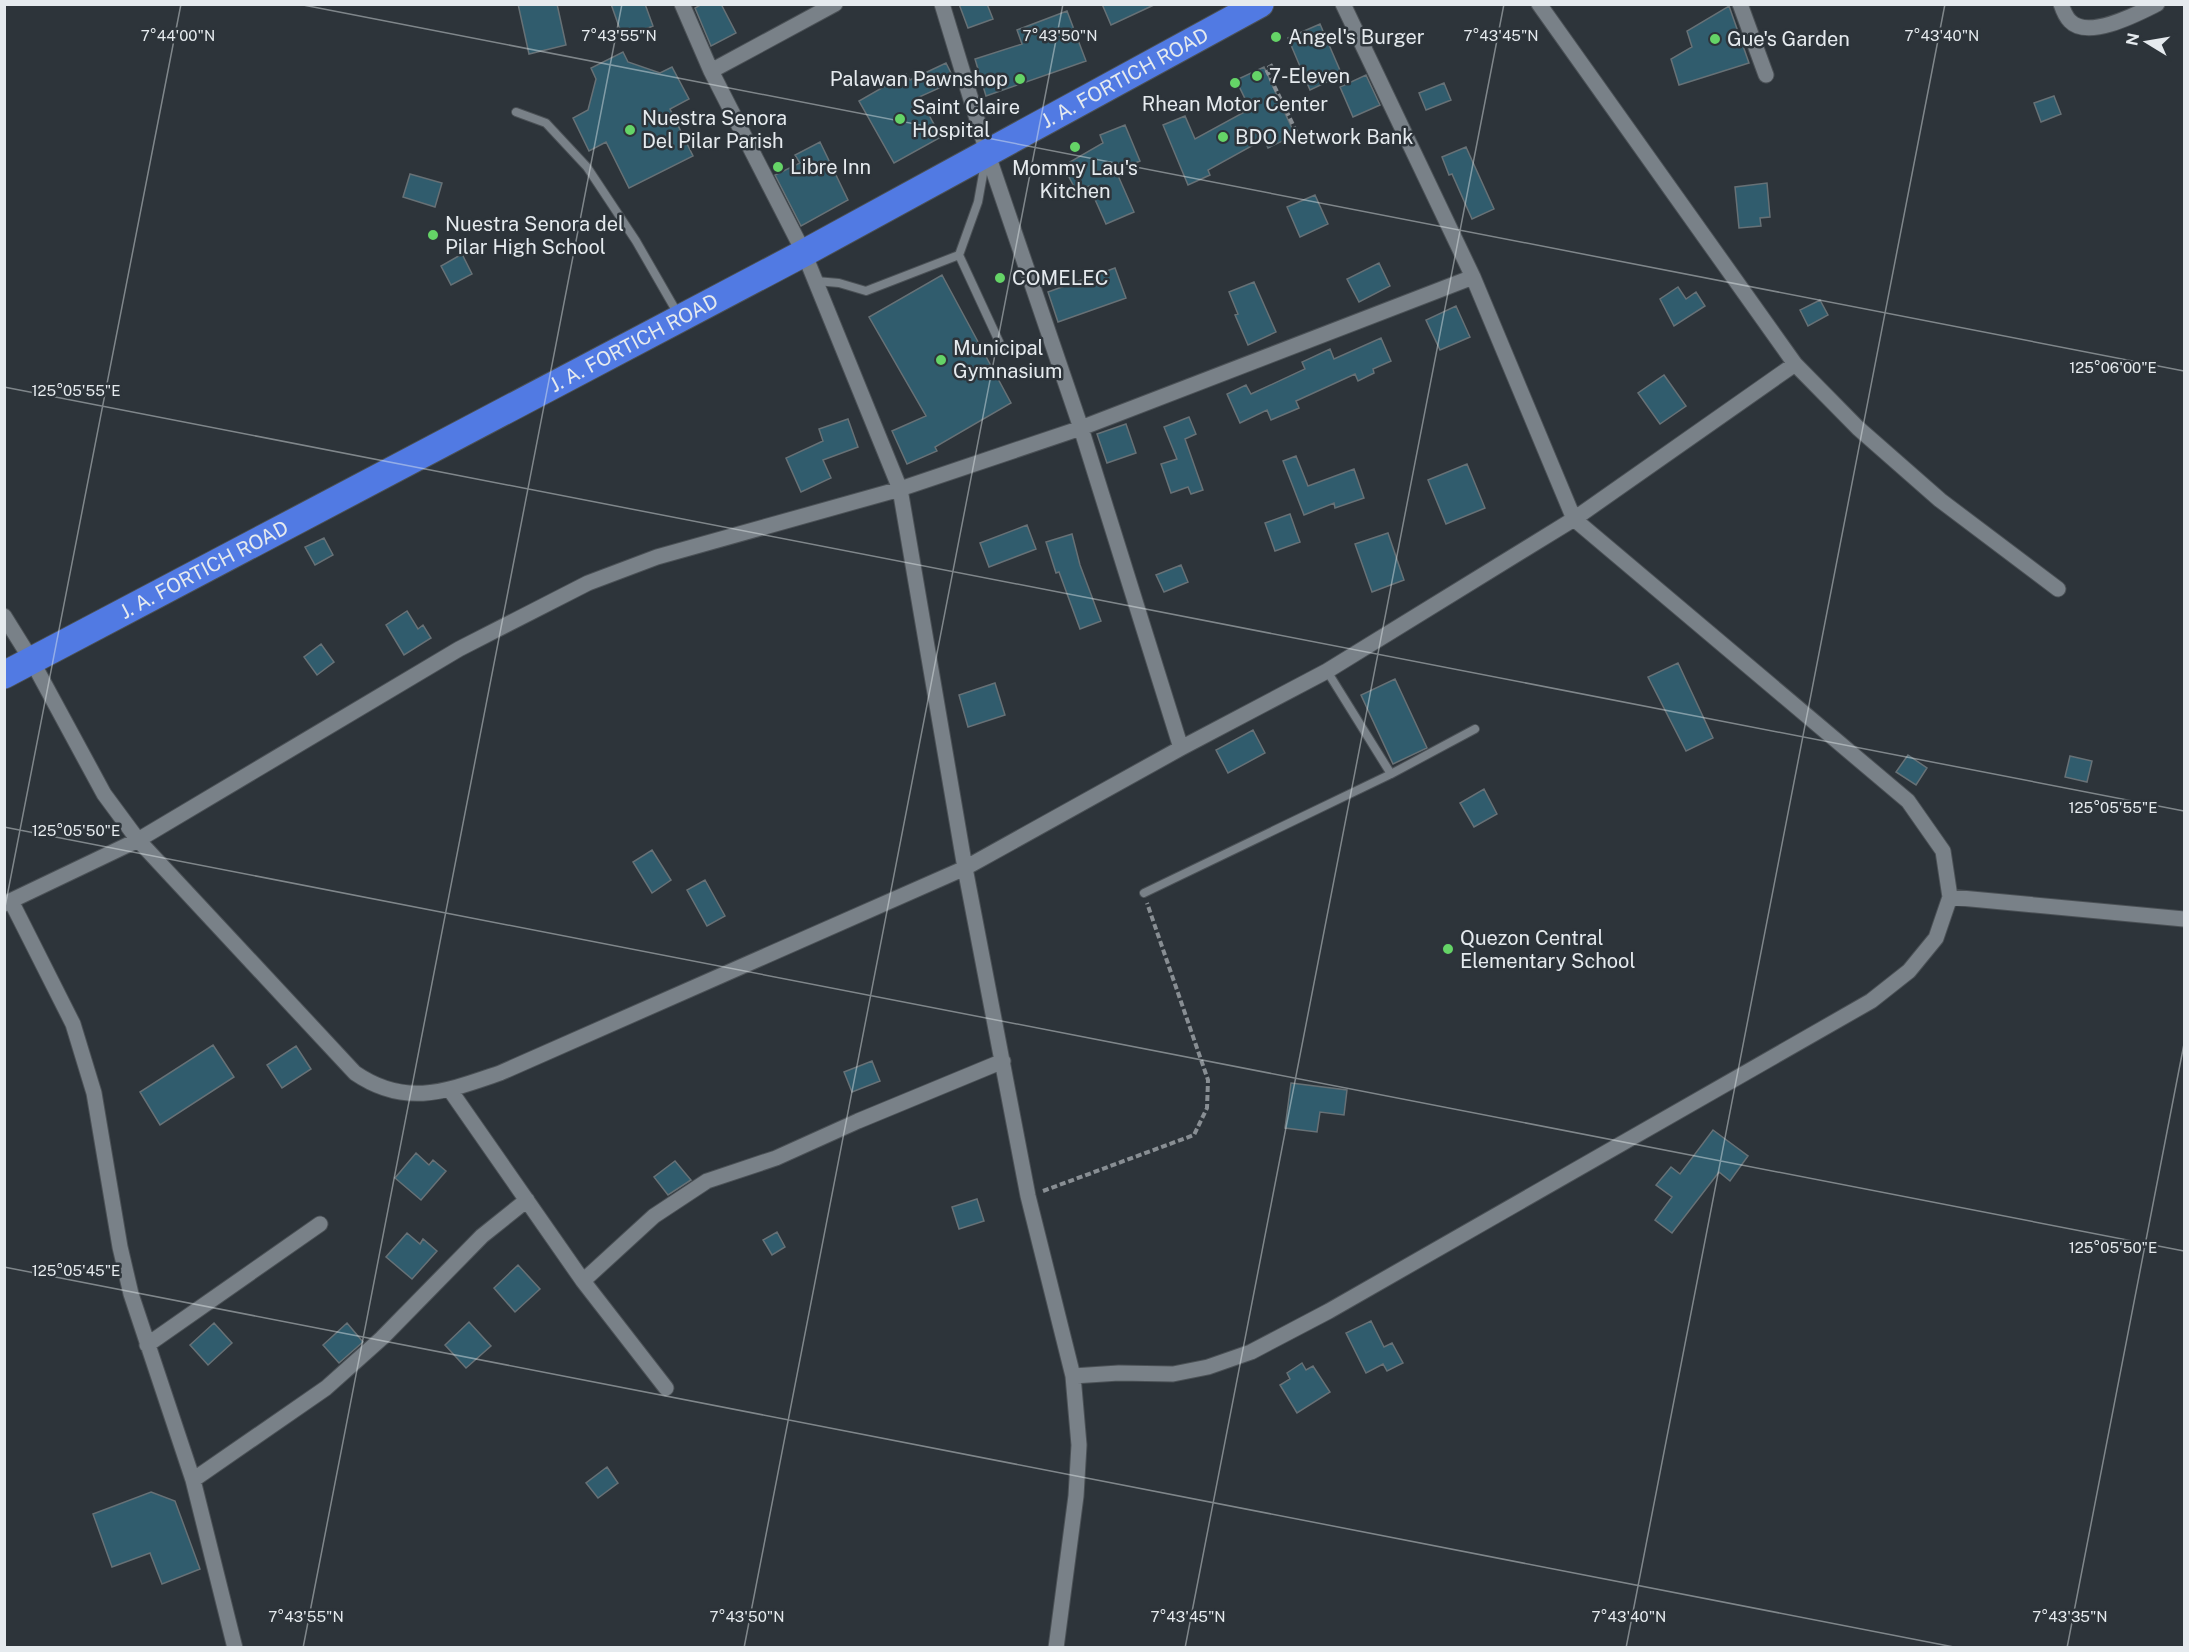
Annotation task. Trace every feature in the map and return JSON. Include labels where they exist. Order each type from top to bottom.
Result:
[{"type":"highway","name":"J. A. FORTICH ROAD","points":[[4,675],[804,253],[987,152],[1227,12],[1260,4]]},
{"type":"street","points":[[682,4],[711,72],[804,253],[900,489],[965,868],[1028,1196],[1073,1376],[1079,1445],[1077,1496],[1056,1647]]},
{"type":"street","points":[[711,72],[835,4]]},
{"type":"street","points":[[942,4],[987,152],[1081,428],[1181,748]]},
{"type":"street","points":[[1073,1376],[1119,1373],[1173,1374],[1208,1367],[1251,1352],[1329,1311],[1870,1000],[1909,971],[1936,938],[1950,897],[1942,851],[1908,801],[1574,519],[1473,277],[1343,4]]},
{"type":"street","points":[[1539,4],[1795,364],[1858,428],[1940,500],[2058,589]]},
{"type":"street","points":[[1740,4],[1767,75]]},
{"type":"street","points":[[2061,4],[2069,21],[2079,28],[2094,28],[2157,4]]},
{"type":"street","points":[[235,1647],[193,1480],[147,1345],[120,1247],[94,1093],[73,1024],[8,903],[138,840],[459,649],[588,583],[657,557],[900,489],[1081,428],[1473,277]]},
{"type":"street","points":[[4,616],[32,661],[104,794],[138,840],[356,1073],[376,1087],[404,1094],[434,1094],[511,1068],[965,868],[1181,748],[1327,671],[1574,519],[1795,364]]},
{"type":"street","points":[[1950,897],[2184,919]]},
{"type":"street","points":[[583,1281],[654,1216],[707,1181],[776,1158],[858,1121],[1003,1061]]},
{"type":"street","points":[[450,1090],[583,1281],[666,1388]]},
{"type":"street","points":[[193,1480],[326,1388],[382,1338],[482,1236],[527,1200]]},
{"type":"street","points":[[147,1345],[320,1224]]},
{"type":"lane","points":[[516,112],[546,123],[586,167],[636,241],[680,318]]},
{"type":"lane","points":[[987,152],[978,202],[958,255],[1002,348]]},
{"type":"lane","points":[[815,281],[839,283],[866,291],[958,255]]},
{"type":"lane","points":[[1327,671],[1392,774]]},
{"type":"lane","points":[[1144,893],[1392,774],[1475,729]]},
{"type":"path","points":[[1273,65],[1266,69],[1297,133]]},
{"type":"path","points":[[1028,1196],[1194,1135],[1207,1108],[1208,1080],[1144,893]]},
{"type":"building","points":[[518,4],[557,4],[566,45],[529,54]]},
{"type":"building","points":[[611,4],[645,4],[653,26],[623,38]]},
{"type":"building","points":[[702,4],[721,4],[736,33],[711,46],[695,8]]},
{"type":"building","points":[[959,4],[987,4],[993,19],[968,28]]},
{"type":"building","points":[[1102,4],[1156,4],[1111,25]]},
{"type":"building","name":"Gue's Garden","points":[[1729,6],[1749,63],[1679,85],[1671,59],[1692,47],[1687,31]]},
{"type":"building","points":[[1067,11],[1086,61],[986,96],[975,59],[1022,44],[1017,30]]},
{"type":"building","points":[[1320,24],[1342,75],[1310,90],[1288,38]]},
{"type":"building","name":"Nuestra Senora Del Pilar Parish","points":[[623,52],[628,62],[660,73],[672,67],[689,99],[670,109],[693,156],[629,188],[606,142],[589,151],[573,118],[588,110],[596,79],[591,68]]},
{"type":"building","name":"Saint Claire Hospital","points":[[946,63],[955,81],[919,97],[941,137],[894,163],[859,101],[906,74],[910,80]]},
{"type":"building","points":[[1264,67],[1295,135],[1268,148],[1264,139],[1208,170],[1210,175],[1188,185],[1163,125],[1185,116],[1195,139],[1250,109],[1236,80]]},
{"type":"building","points":[[1366,75],[1380,105],[1353,117],[1340,87]]},
{"type":"building","points":[[1444,83],[1451,100],[1426,110],[1419,93]]},
{"type":"building","points":[[2054,96],[2061,114],[2041,122],[2034,103]]},
{"type":"building","points":[[1125,125],[1140,161],[1116,171],[1134,212],[1106,224],[1089,186],[1077,192],[1063,166],[1103,143],[1100,135]]},
{"type":"building","points":[[820,142],[848,200],[801,226],[775,175],[800,163],[795,155]]},
{"type":"building","points":[[1466,147],[1494,209],[1472,219],[1442,157]]},
{"type":"building","points":[[410,174],[442,183],[435,207],[403,197]]},
{"type":"building","points":[[1767,183],[1770,217],[1760,218],[1761,226],[1739,228],[1735,187]]},
{"type":"building","points":[[1315,195],[1328,224],[1300,237],[1287,207]]},
{"type":"building","points":[[462,254],[472,274],[451,285],[441,266]]},
{"type":"building","points":[[1379,263],[1390,286],[1359,302],[1347,279]]},
{"type":"building","points":[[1115,268],[1126,298],[1058,322],[1048,292]]},
{"type":"building","name":"Municipal Gymnasium","points":[[942,275],[1011,403],[935,447],[937,451],[907,464],[892,431],[926,416],[869,317]]},
{"type":"building","points":[[1254,282],[1276,332],[1248,345],[1235,315],[1238,314],[1229,292]]},
{"type":"building","points":[[1678,287],[1686,299],[1696,292],[1705,306],[1674,326],[1660,299]]},
{"type":"building","points":[[1820,300],[1828,315],[1808,326],[1800,310]]},
{"type":"building","points":[[1456,306],[1470,337],[1440,350],[1426,320]]},
{"type":"building","points":[[1381,338],[1391,361],[1373,369],[1374,373],[1358,381],[1355,374],[1296,401],[1299,408],[1271,420],[1267,410],[1240,423],[1227,394],[1246,385],[1251,394],[1305,369],[1302,362],[1330,349],[1334,359]]},
{"type":"building","points":[[1664,375],[1686,406],[1660,424],[1638,393]]},
{"type":"building","points":[[1189,417],[1196,434],[1185,439],[1203,490],[1191,494],[1188,487],[1171,493],[1161,464],[1177,459],[1164,427]]},
{"type":"building","points":[[848,419],[858,447],[823,460],[831,478],[801,492],[786,458],[823,441],[819,429]]},
{"type":"building","points":[[1126,424],[1136,453],[1107,463],[1097,434]]},
{"type":"building","points":[[1296,456],[1308,486],[1354,469],[1364,498],[1335,508],[1334,503],[1304,515],[1283,461]]},
{"type":"building","points":[[1467,464],[1485,508],[1446,524],[1428,480]]},
{"type":"building","points":[[1290,514],[1300,542],[1275,551],[1265,523]]},
{"type":"building","points":[[1027,525],[1036,549],[989,567],[980,543]]},
{"type":"building","points":[[1388,533],[1404,580],[1372,592],[1355,544]]},
{"type":"building","points":[[1072,534],[1080,565],[1101,621],[1080,629],[1059,572],[1056,573],[1046,542]]},
{"type":"building","points":[[324,538],[333,555],[315,565],[305,547]]},
{"type":"building","points":[[1181,565],[1188,582],[1164,592],[1156,575]]},
{"type":"building","points":[[407,611],[418,629],[423,625],[431,638],[404,655],[386,625]]},
{"type":"building","points":[[321,644],[334,662],[317,675],[304,657]]},
{"type":"building","points":[[1678,663],[1713,738],[1686,751],[1648,677]]},
{"type":"building","points":[[1395,679],[1427,748],[1393,764],[1361,695]]},
{"type":"building","points":[[995,683],[1005,715],[968,727],[959,695]]},
{"type":"building","points":[[1253,730],[1265,753],[1228,773],[1216,750]]},
{"type":"building","points":[[1908,755],[1927,768],[1916,785],[1896,772]]},
{"type":"building","points":[[2070,756],[2092,761],[2087,782],[2065,777]]},
{"type":"building","points":[[1484,789],[1497,814],[1474,827],[1460,803]]},
{"type":"building","points":[[652,850],[671,880],[652,893],[633,862]]},
{"type":"building","points":[[705,880],[725,916],[707,926],[687,890]]},
{"type":"building","points":[[213,1045],[234,1077],[160,1125],[140,1092]]},
{"type":"building","points":[[296,1046],[311,1069],[282,1088],[267,1065]]},
{"type":"building","points":[[872,1061],[880,1081],[852,1092],[844,1072]]},
{"type":"building","points":[[1291,1083],[1347,1090],[1344,1115],[1320,1112],[1317,1132],[1285,1128]]},
{"type":"building","points":[[1713,1130],[1748,1156],[1730,1181],[1719,1172],[1672,1233],[1655,1220],[1672,1197],[1656,1185],[1671,1167],[1680,1174]]},
{"type":"building","points":[[416,1153],[429,1165],[433,1160],[446,1171],[421,1200],[395,1178]]},
{"type":"building","points":[[675,1161],[691,1180],[668,1195],[654,1177]]},
{"type":"building","points":[[977,1199],[984,1221],[959,1229],[952,1207]]},
{"type":"building","points":[[777,1232],[785,1247],[772,1255],[763,1240]]},
{"type":"building","points":[[407,1233],[420,1244],[423,1239],[437,1251],[412,1279],[386,1257]]},
{"type":"building","points":[[518,1265],[540,1289],[515,1312],[494,1288]]},
{"type":"building","points":[[1371,1321],[1384,1347],[1392,1343],[1403,1363],[1387,1371],[1383,1364],[1366,1373],[1346,1333]]},
{"type":"building","points":[[469,1322],[491,1346],[466,1368],[445,1345]]},
{"type":"building","points":[[214,1323],[232,1343],[208,1365],[190,1345]]},
{"type":"building","points":[[347,1323],[363,1342],[339,1363],[323,1345]]},
{"type":"building","points":[[1302,1363],[1306,1370],[1313,1366],[1330,1392],[1297,1413],[1280,1385],[1290,1379],[1287,1373]]},
{"type":"building","points":[[607,1467],[618,1483],[598,1498],[586,1483]]},
{"type":"building","points":[[151,1492],[175,1501],[200,1569],[162,1584],[150,1553],[112,1567],[93,1514]]},
{"type":"place","name":"Angel's Burger","points":[[1276,37]]},
{"type":"place","name":"Gue's Garden","points":[[1715,39]]},
{"type":"place","name":"7-Eleven","points":[[1257,76]]},
{"type":"place","name":"Palawan Pawnshop","points":[[1020,79]]},
{"type":"place","name":"Rhean Motor Center","points":[[1235,83]]},
{"type":"place","name":"Saint Claire Hospital","points":[[900,119]]},
{"type":"place","name":"Nuestra Senora Del Pilar Parish","points":[[630,130]]},
{"type":"place","name":"BDO Network Bank","points":[[1223,137]]},
{"type":"place","name":"Mommy Lau's Kitchen","points":[[1075,147]]},
{"type":"place","name":"Libre Inn","points":[[778,167]]},
{"type":"place","name":"Nuestra Senora del Pilar High School","points":[[433,235]]},
{"type":"place","name":"COMELEC","points":[[1000,278]]},
{"type":"place","name":"Municipal Gymnasium","points":[[941,360]]},
{"type":"place","name":"Quezon Central Elementary School","points":[[1448,949]]}]
